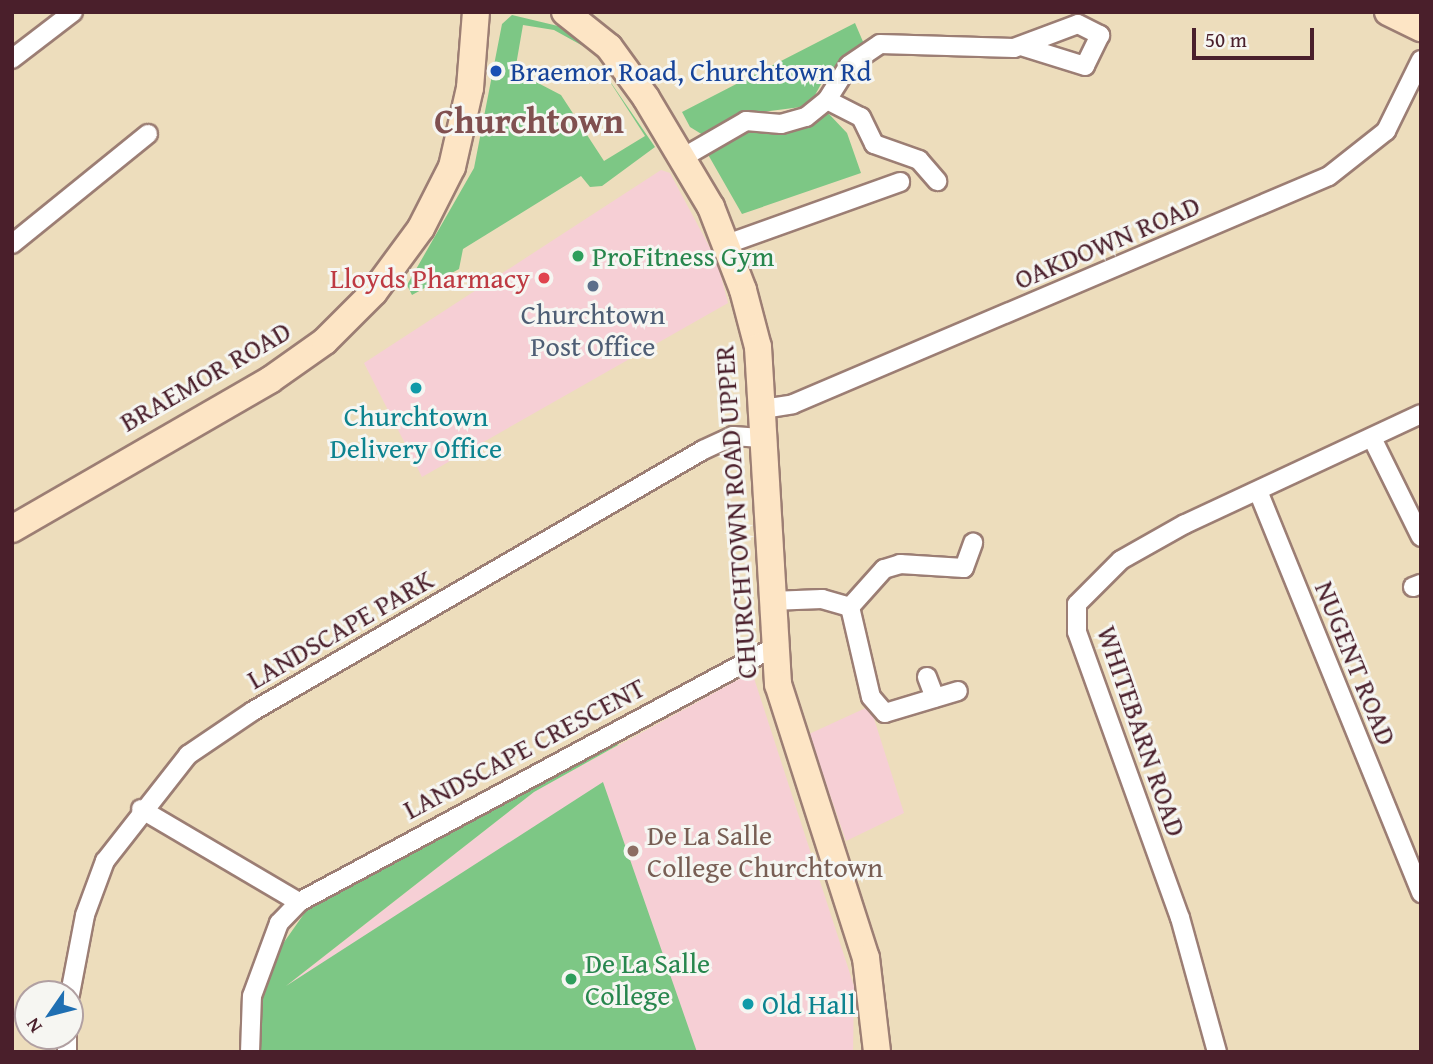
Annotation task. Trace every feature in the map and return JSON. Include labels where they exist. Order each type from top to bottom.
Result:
[{"type":"street","points":[[12,59],[73,12]]},
{"type":"street","name":"BRAEMOR ROAD","points":[[12,528],[270,380],[357,311],[421,228],[452,167],[470,88],[476,12]]},
{"type":"street","name":"CHURCHTOWN ROAD UPPER","points":[[565,12],[610,47],[682,158],[727,244],[758,347],[765,438],[771,601],[776,646],[795,747],[866,958],[877,1052]]},
{"type":"street","points":[[1388,12],[1421,28]]},
{"type":"street","points":[[682,158],[746,121],[781,124],[806,117],[827,100],[849,65],[880,44],[950,51],[1024,47]]},
{"type":"street","name":"OAKDOWN ROAD","points":[[763,409],[793,404],[1329,176],[1386,131],[1421,60]]},
{"type":"street","points":[[827,100],[861,117],[874,144],[919,160],[937,181]]},
{"type":"street","points":[[12,244],[148,134]]},
{"type":"street","points":[[727,244],[900,181]]},
{"type":"street","name":"WHITEBARN ROAD","points":[[1217,1052],[1180,918],[1077,632],[1077,604],[1121,560],[1421,414]]},
{"type":"street","name":"LANDSCAPE PARK","points":[[73,980],[85,915],[105,861],[141,809],[188,755],[277,697],[704,450],[733,436],[765,438]]},
{"type":"street","points":[[1372,438],[1421,537]]},
{"type":"street","name":"NUGENT ROAD","points":[[1258,491],[1421,893]]},
{"type":"street","points":[[850,607],[884,569],[900,564],[964,568],[973,543]]},
{"type":"street","points":[[771,601],[822,599],[850,607]]},
{"type":"street","points":[[850,607],[878,709],[894,712],[958,691]]},
{"type":"street","name":"LANDSCAPE CRESCENT","points":[[250,1052],[252,996],[279,923],[299,902],[776,646]]},
{"type":"street","points":[[927,677],[935,698]]},
{"type":"street","points":[[141,809],[299,902]]},
{"type":"shaded area","points":[[661,170],[670,173],[717,261],[728,303],[422,477],[364,363]]},
{"type":"shaded area","name":"De La Salle College Churchtown","points":[[752,672],[854,986],[853,1052],[299,1052],[275,995],[534,792]]},
{"type":"shaded area","points":[[870,706],[904,813],[846,841],[809,734]]},
{"type":"green space","points":[[512,15],[558,26],[592,51],[554,30],[523,25],[515,71],[561,95],[604,161],[645,136],[603,71],[655,147],[602,186],[590,187],[581,176],[463,249],[459,269],[412,295],[407,285],[474,168],[502,24]]},
{"type":"green space","points":[[855,23],[864,44],[826,75],[809,106],[745,114],[703,135],[690,127],[682,112]]},
{"type":"green space","points":[[828,113],[847,133],[861,173],[742,214],[706,151],[742,132],[806,126]]},
{"type":"green space","points":[[613,737],[618,745],[534,792],[286,986],[603,782],[697,1052],[258,1052],[258,1003],[282,945],[306,911],[329,892]]},
{"type":"place","name":"Braemor Road, Churchtown Rd","points":[[496,71]]},
{"type":"place","name":"ProFitness Gym","points":[[578,256]]},
{"type":"place","name":"Lloyds Pharmacy","points":[[544,278]]},
{"type":"place","name":"Churchtown Post Office","points":[[593,286]]},
{"type":"place","name":"Churchtown Delivery Office","points":[[416,388]]},
{"type":"place","name":"De La Salle College Churchtown","points":[[633,851]]},
{"type":"place","name":"De La Salle College","points":[[571,979]]},
{"type":"place","name":"Old Hall","points":[[748,1004]]},
{"type":"district","name":"Churchtown","points":[[529,121]]}]
